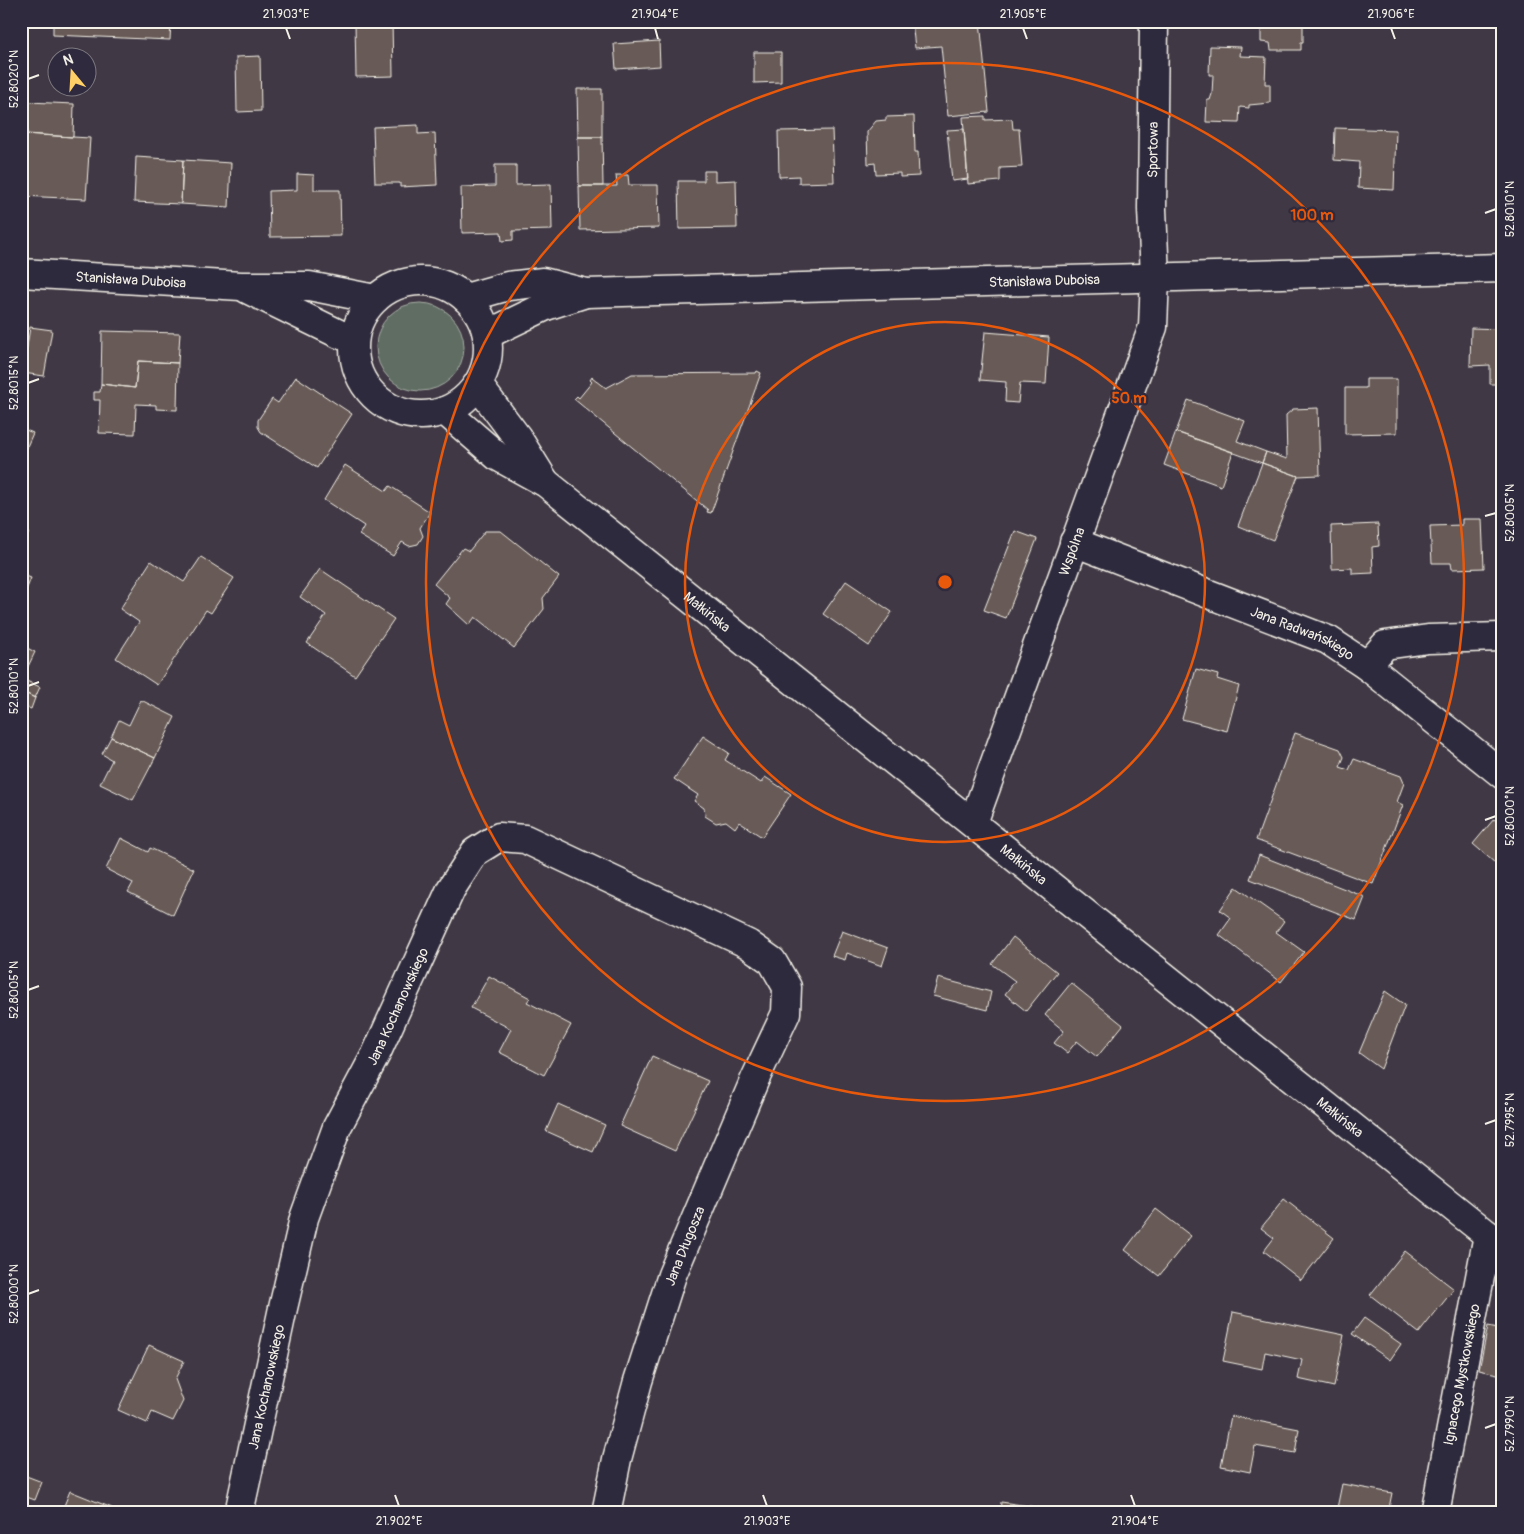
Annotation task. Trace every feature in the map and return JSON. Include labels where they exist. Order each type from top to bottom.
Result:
[{"type":"street","name":"Sportowa","points":[[1154,21],[1152,209],[1155,277]]},
{"type":"street","name":"Stanisława Duboisa","points":[[466,298],[508,286],[543,282],[586,293],[1503,268]]},
{"type":"street","name":"Stanisława Duboisa","points":[[21,273],[242,286],[309,286],[375,299]]},
{"type":"street","name":"Wspólna","points":[[973,823],[1153,327],[1155,277]]},
{"type":"street","points":[[421,280],[445,284],[466,298],[480,314],[488,334],[489,352],[486,369],[478,385],[464,401],[445,411],[418,416],[391,408],[369,391],[356,367],[354,339],[361,317],[375,299],[396,285],[421,280]]},
{"type":"street","name":"Stanisława Duboisa","points":[[242,286],[339,334],[354,339]]},
{"type":"street","name":"Stanisława Duboisa","points":[[488,334],[546,306],[586,293]]},
{"type":"street","name":"Małkińska","points":[[478,385],[518,437],[546,483]]},
{"type":"street","name":"Małkińska","points":[[445,411],[497,456],[546,483],[1496,1241]]},
{"type":"street","name":"Jana Radwańskiego","points":[[1074,542],[1328,640],[1367,666],[1503,775]]},
{"type":"street","points":[[1367,666],[1385,645],[1428,639],[1503,637]]},
{"type":"street","name":"Jana Kochanowskiego","points":[[239,1513],[283,1308],[307,1209],[337,1127],[376,1054],[451,889],[476,852],[500,837],[525,839],[748,944],[772,961],[787,987]]},
{"type":"street","name":"Jana Długosza","points":[[606,1513],[621,1442],[638,1380],[672,1275],[786,1013],[787,987]]},
{"type":"street","name":"Ignacego Mystkowskiego","points":[[1435,1513],[1496,1241]]},
{"type":"green space","points":[[420,303],[437,306],[451,316],[461,330],[464,347],[461,364],[451,378],[437,388],[420,391],[403,388],[389,378],[379,364],[376,347],[379,330],[389,316],[403,306]]},
{"type":"building","points":[[53,21],[171,21],[170,40],[53,35]]},
{"type":"building","points":[[355,21],[392,21],[393,76],[356,77]]},
{"type":"building","points":[[912,21],[980,21],[989,112],[948,116],[941,46],[915,48]]},
{"type":"building","points":[[1261,21],[1303,21],[1301,50],[1271,50],[1270,43],[1261,42]]},
{"type":"building","points":[[659,41],[660,66],[616,69],[614,44]]},
{"type":"building","points":[[1210,46],[1241,47],[1240,56],[1266,57],[1265,84],[1270,84],[1270,103],[1249,105],[1249,108],[1240,107],[1239,123],[1206,122],[1207,100],[1210,100],[1212,94],[1213,75],[1209,75]]},
{"type":"building","points":[[754,52],[781,52],[781,82],[754,83]]},
{"type":"building","points":[[260,56],[261,111],[237,112],[236,57]]},
{"type":"building","points":[[577,89],[602,89],[602,137],[578,137]]},
{"type":"building","points":[[28,102],[74,104],[73,137],[27,134]]},
{"type":"building","points":[[914,116],[915,152],[918,152],[919,176],[900,177],[900,173],[876,174],[875,163],[868,164],[867,132],[876,121],[886,120],[886,117]]},
{"type":"building","points":[[985,116],[985,120],[1012,119],[1013,129],[1019,129],[1022,167],[1000,168],[1000,181],[968,184],[963,117]]},
{"type":"building","points":[[418,125],[418,134],[435,133],[437,185],[400,187],[400,183],[375,183],[373,127]]},
{"type":"building","points":[[1335,128],[1396,130],[1394,190],[1358,188],[1359,162],[1334,160]]},
{"type":"building","points":[[964,129],[968,179],[952,181],[947,130]]},
{"type":"building","points":[[832,130],[834,182],[799,183],[799,176],[779,177],[778,131]]},
{"type":"building","points":[[21,134],[90,138],[86,199],[21,196]]},
{"type":"building","points":[[578,137],[602,137],[603,186],[579,186]]},
{"type":"building","points":[[136,157],[183,160],[181,204],[134,202]]},
{"type":"building","points":[[183,160],[231,163],[229,207],[181,204]]},
{"type":"building","points":[[495,165],[516,165],[516,185],[551,184],[552,230],[513,231],[513,240],[502,241],[501,232],[462,233],[461,187],[495,186]]},
{"type":"building","points":[[704,171],[715,171],[715,181],[736,180],[737,228],[679,229],[678,181],[704,181]]},
{"type":"building","points":[[297,174],[314,175],[314,190],[340,190],[341,236],[270,237],[269,191],[297,190]]},
{"type":"building","points":[[616,175],[628,175],[629,185],[658,185],[659,228],[580,230],[579,186],[617,186]]},
{"type":"building","points":[[30,327],[52,330],[44,376],[23,373]]},
{"type":"building","points":[[1471,328],[1503,329],[1503,384],[1490,384],[1490,365],[1470,366]]},
{"type":"building","points":[[102,331],[180,333],[178,363],[138,361],[135,388],[101,384]]},
{"type":"building","points":[[985,332],[1049,337],[1046,384],[1020,383],[1018,403],[1005,402],[1006,382],[980,380]]},
{"type":"building","points":[[138,361],[178,363],[177,410],[156,409],[156,405],[136,404],[135,434],[99,433],[100,400],[94,400],[94,392],[100,392],[101,384],[135,388]]},
{"type":"building","points":[[757,371],[761,373],[711,513],[707,512],[708,510],[574,399],[577,396],[579,398],[592,382],[590,380],[592,377],[606,388],[632,374],[756,373]]},
{"type":"building","points":[[296,377],[352,414],[317,468],[261,432],[258,427],[258,420],[272,399],[278,403]]},
{"type":"building","points":[[1366,379],[1397,379],[1397,433],[1345,434],[1345,388],[1366,388]]},
{"type":"building","points":[[1188,400],[1245,421],[1237,441],[1266,452],[1262,463],[1176,432]]},
{"type":"building","points":[[1318,408],[1320,475],[1298,476],[1262,463],[1266,452],[1287,459],[1286,415],[1293,409]]},
{"type":"building","points":[[21,428],[33,433],[21,460]]},
{"type":"building","points":[[1176,432],[1233,452],[1221,486],[1164,465]]},
{"type":"building","points":[[1262,463],[1298,476],[1273,540],[1238,526]]},
{"type":"building","points":[[345,465],[386,491],[390,486],[430,512],[420,528],[423,536],[418,544],[409,546],[402,542],[393,556],[359,535],[364,526],[324,500]]},
{"type":"building","points":[[1462,519],[1482,519],[1484,568],[1452,569],[1451,563],[1432,563],[1430,526],[1462,525]]},
{"type":"building","points":[[1378,524],[1379,546],[1372,547],[1373,573],[1352,574],[1352,568],[1332,569],[1331,526]]},
{"type":"building","points":[[21,529],[29,532],[21,551]]},
{"type":"building","points":[[485,531],[501,531],[559,577],[543,598],[544,609],[514,648],[475,617],[469,625],[446,604],[450,598],[434,584],[463,548],[469,551]]},
{"type":"building","points":[[1015,531],[1037,539],[1006,618],[984,610]]},
{"type":"building","points":[[201,557],[234,578],[211,613],[206,610],[157,685],[116,658],[139,622],[120,609],[151,561],[184,582]]},
{"type":"building","points":[[320,569],[394,619],[355,676],[307,643],[326,615],[300,597]]},
{"type":"building","points":[[21,574],[31,578],[21,603]]},
{"type":"building","points":[[846,581],[892,612],[869,646],[823,614]]},
{"type":"building","points":[[21,645],[35,652],[22,679],[40,687],[35,698],[21,691]]},
{"type":"building","points":[[1196,669],[1218,675],[1217,679],[1239,686],[1227,731],[1182,719]]},
{"type":"building","points":[[21,691],[35,698],[31,709],[21,705]]},
{"type":"building","points":[[141,700],[175,717],[155,758],[111,737],[119,720],[129,725]]},
{"type":"building","points":[[1295,733],[1340,749],[1344,757],[1340,767],[1349,770],[1354,759],[1401,776],[1404,783],[1397,802],[1403,805],[1373,884],[1256,840]]},
{"type":"building","points":[[703,736],[729,753],[725,760],[761,783],[765,777],[791,794],[762,837],[739,822],[735,828],[726,821],[716,823],[705,816],[704,808],[694,801],[698,795],[674,779]]},
{"type":"building","points":[[111,737],[155,758],[133,800],[100,784],[112,760],[102,754]]},
{"type":"building","points":[[1494,819],[1503,827],[1502,869],[1473,844]]},
{"type":"building","points":[[121,838],[148,852],[150,848],[194,869],[173,915],[128,892],[133,883],[106,869]]},
{"type":"building","points":[[1259,855],[1365,897],[1356,920],[1250,879]]},
{"type":"building","points":[[1236,887],[1284,921],[1276,932],[1304,952],[1281,982],[1219,935],[1231,918],[1220,910]]},
{"type":"building","points":[[842,931],[888,948],[882,966],[847,953],[845,960],[832,956]]},
{"type":"building","points":[[1013,937],[1057,972],[1026,1011],[1005,994],[1015,981],[992,964]]},
{"type":"building","points":[[489,976],[530,998],[527,1002],[571,1025],[544,1075],[499,1052],[511,1029],[471,1008]]},
{"type":"building","points":[[938,978],[991,992],[987,1010],[933,996]]},
{"type":"building","points":[[1071,983],[1123,1025],[1097,1057],[1077,1041],[1067,1053],[1054,1043],[1064,1031],[1045,1015]]},
{"type":"building","points":[[1385,991],[1405,1005],[1381,1069],[1359,1053]]},
{"type":"building","points":[[652,1056],[708,1081],[675,1151],[620,1126]]},
{"type":"building","points":[[558,1104],[605,1125],[593,1152],[546,1131]]},
{"type":"building","points":[[1284,1199],[1334,1238],[1301,1280],[1264,1251],[1274,1238],[1261,1228]]},
{"type":"building","points":[[1156,1209],[1191,1236],[1159,1276],[1125,1250]]},
{"type":"building","points":[[1405,1251],[1454,1289],[1419,1333],[1370,1295]]},
{"type":"building","points":[[1233,1312],[1344,1335],[1334,1387],[1298,1379],[1302,1360],[1265,1352],[1262,1369],[1223,1361]]},
{"type":"building","points":[[1364,1318],[1401,1344],[1390,1360],[1352,1334]]},
{"type":"building","points":[[1488,1326],[1503,1329],[1502,1375],[1479,1370]]},
{"type":"building","points":[[149,1345],[184,1361],[175,1379],[183,1401],[173,1421],[152,1412],[147,1423],[118,1410]]},
{"type":"building","points":[[1231,1416],[1299,1429],[1295,1453],[1255,1446],[1250,1472],[1221,1466]]},
{"type":"building","points":[[21,1474],[42,1482],[35,1500],[21,1495]]},
{"type":"building","points":[[1342,1484],[1392,1493],[1388,1513],[1336,1513]]},
{"type":"building","points":[[70,1491],[112,1508],[110,1513],[61,1513]]},
{"type":"building","points":[[1001,1502],[1078,1513],[1000,1513]]}]
